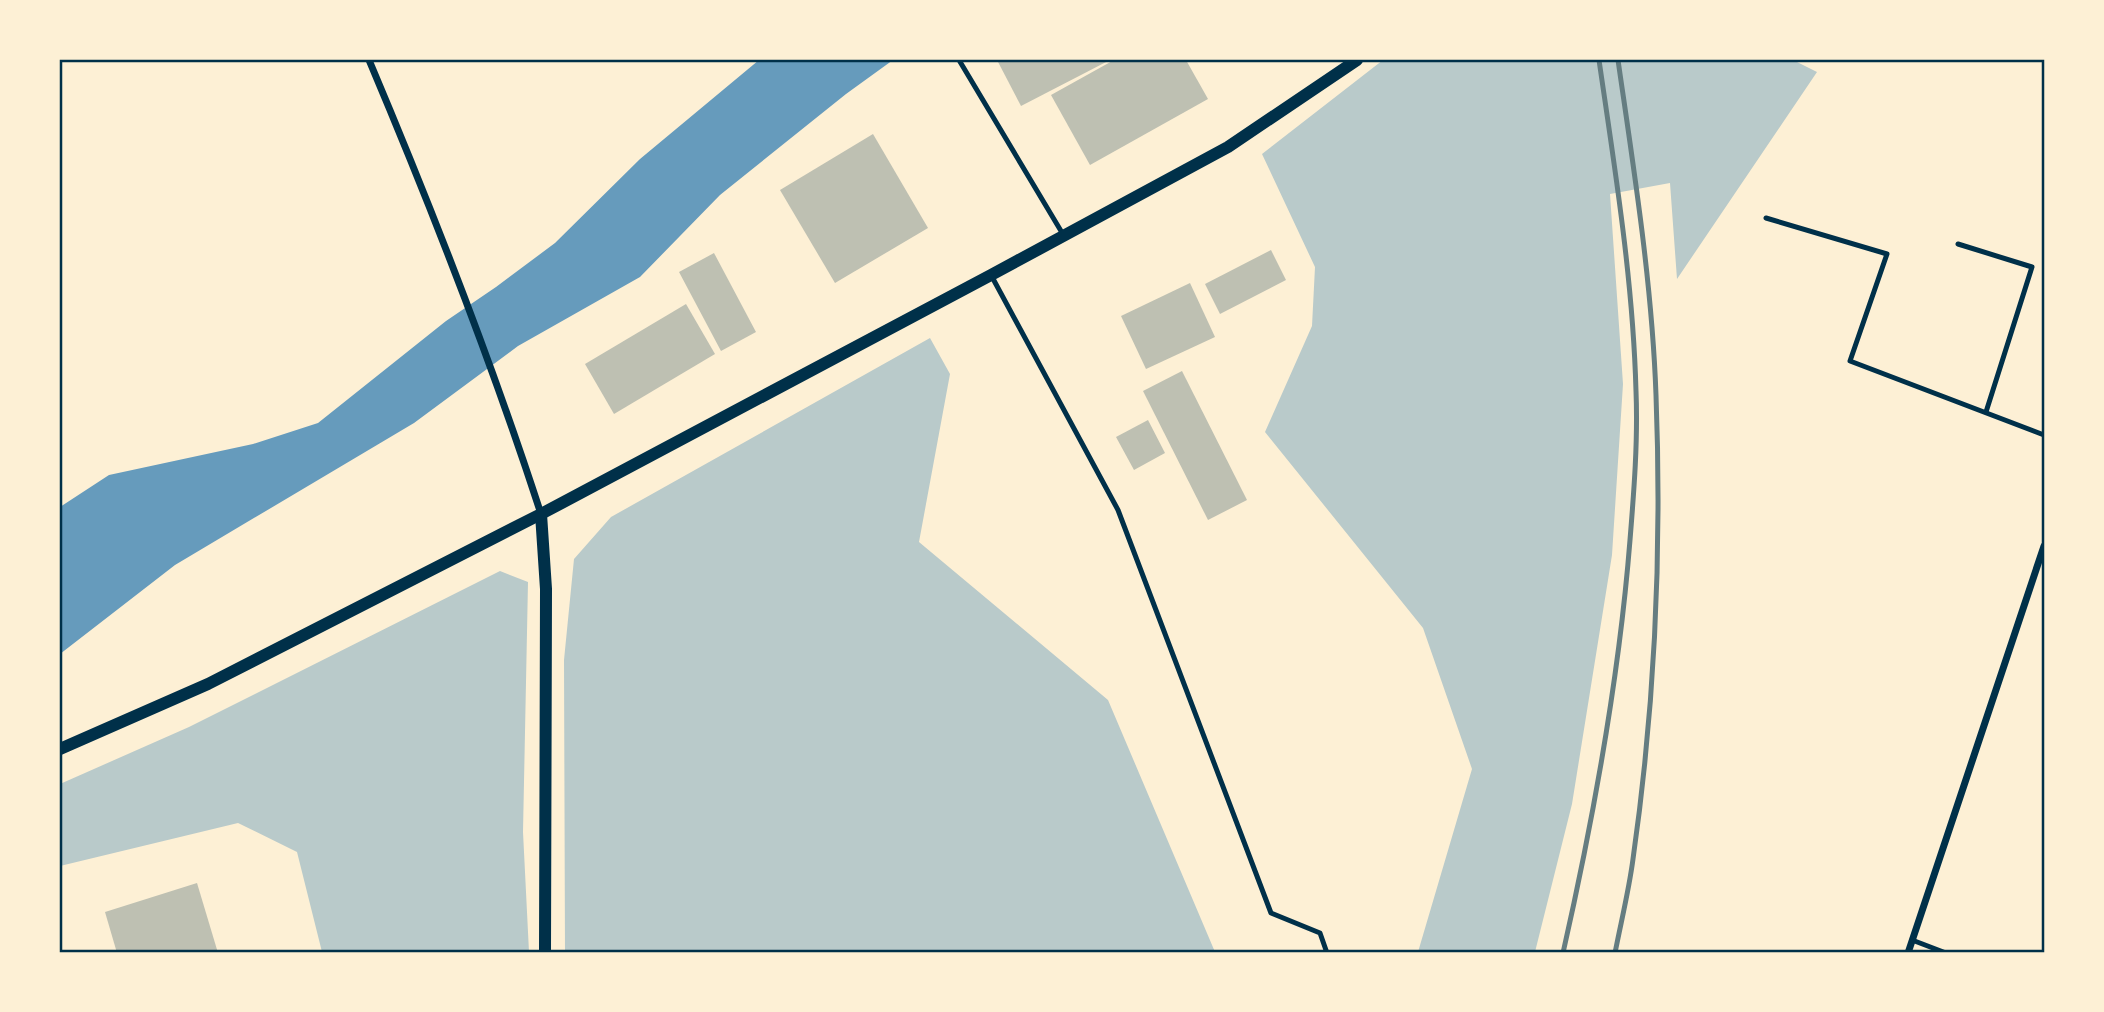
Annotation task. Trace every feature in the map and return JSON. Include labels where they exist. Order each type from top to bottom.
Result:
[{"type":"street","points":[[369,60],[448,256],[517,440],[541,514],[546,589],[545,953]]},
{"type":"street","points":[[60,749],[208,684],[541,514],[1228,147],[1357,60]]},
{"type":"street","points":[[1908,953],[2045,546]]},
{"type":"lane","points":[[958,60],[1064,236]]},
{"type":"lane","points":[[1766,218],[1887,254],[1850,361],[2045,435]]},
{"type":"lane","points":[[1958,244],[2032,267],[1986,412]]},
{"type":"lane","points":[[990,275],[1118,510],[1271,913],[1320,933],[1327,953]]},
{"type":"lane","points":[[1912,940],[1946,953]]},
{"type":"shaded area","points":[[1383,60],[1793,60],[1817,72],[1677,279],[1670,183],[1610,194],[1623,384],[1612,555],[1572,804],[1535,952],[1418,952],[1472,769],[1423,628],[1265,432],[1312,326],[1315,267],[1262,154]]},
{"type":"shaded area","points":[[930,338],[950,374],[919,542],[1108,700],[1215,952],[565,952],[564,660],[574,559],[611,517]]},
{"type":"shaded area","points":[[500,571],[528,582],[523,832],[529,952],[322,952],[297,852],[238,823],[60,866],[60,784],[189,727]]},
{"type":"water","points":[[759,60],[893,60],[846,94],[720,195],[640,277],[518,346],[414,423],[175,565],[60,654],[60,507],[109,475],[253,444],[318,423],[446,321],[555,243],[640,159]]},
{"type":"building","points":[[997,60],[1110,60],[1021,106]]},
{"type":"building","points":[[1114,60],[1186,60],[1208,99],[1090,165],[1051,95]]},
{"type":"building","points":[[873,134],[928,228],[835,283],[780,190]]},
{"type":"building","points":[[1271,250],[1286,280],[1220,314],[1205,284]]},
{"type":"building","points":[[714,253],[756,332],[721,351],[679,272]]},
{"type":"building","points":[[1190,283],[1215,337],[1146,369],[1121,316]]},
{"type":"building","points":[[686,304],[715,354],[614,414],[585,364]]},
{"type":"building","points":[[1182,371],[1247,500],[1208,520],[1143,391]]},
{"type":"building","points":[[1148,420],[1165,453],[1134,470],[1116,437]]},
{"type":"building","points":[[197,883],[218,953],[117,953],[105,912]]},
{"type":"railway","points":[[1563,953],[1595,799],[1612,696],[1625,592],[1636,447],[1631,308],[1599,60]]},
{"type":"railway","points":[[1615,953],[1631,871],[1647,743],[1655,628],[1658,512],[1651,311],[1618,60]]}]
